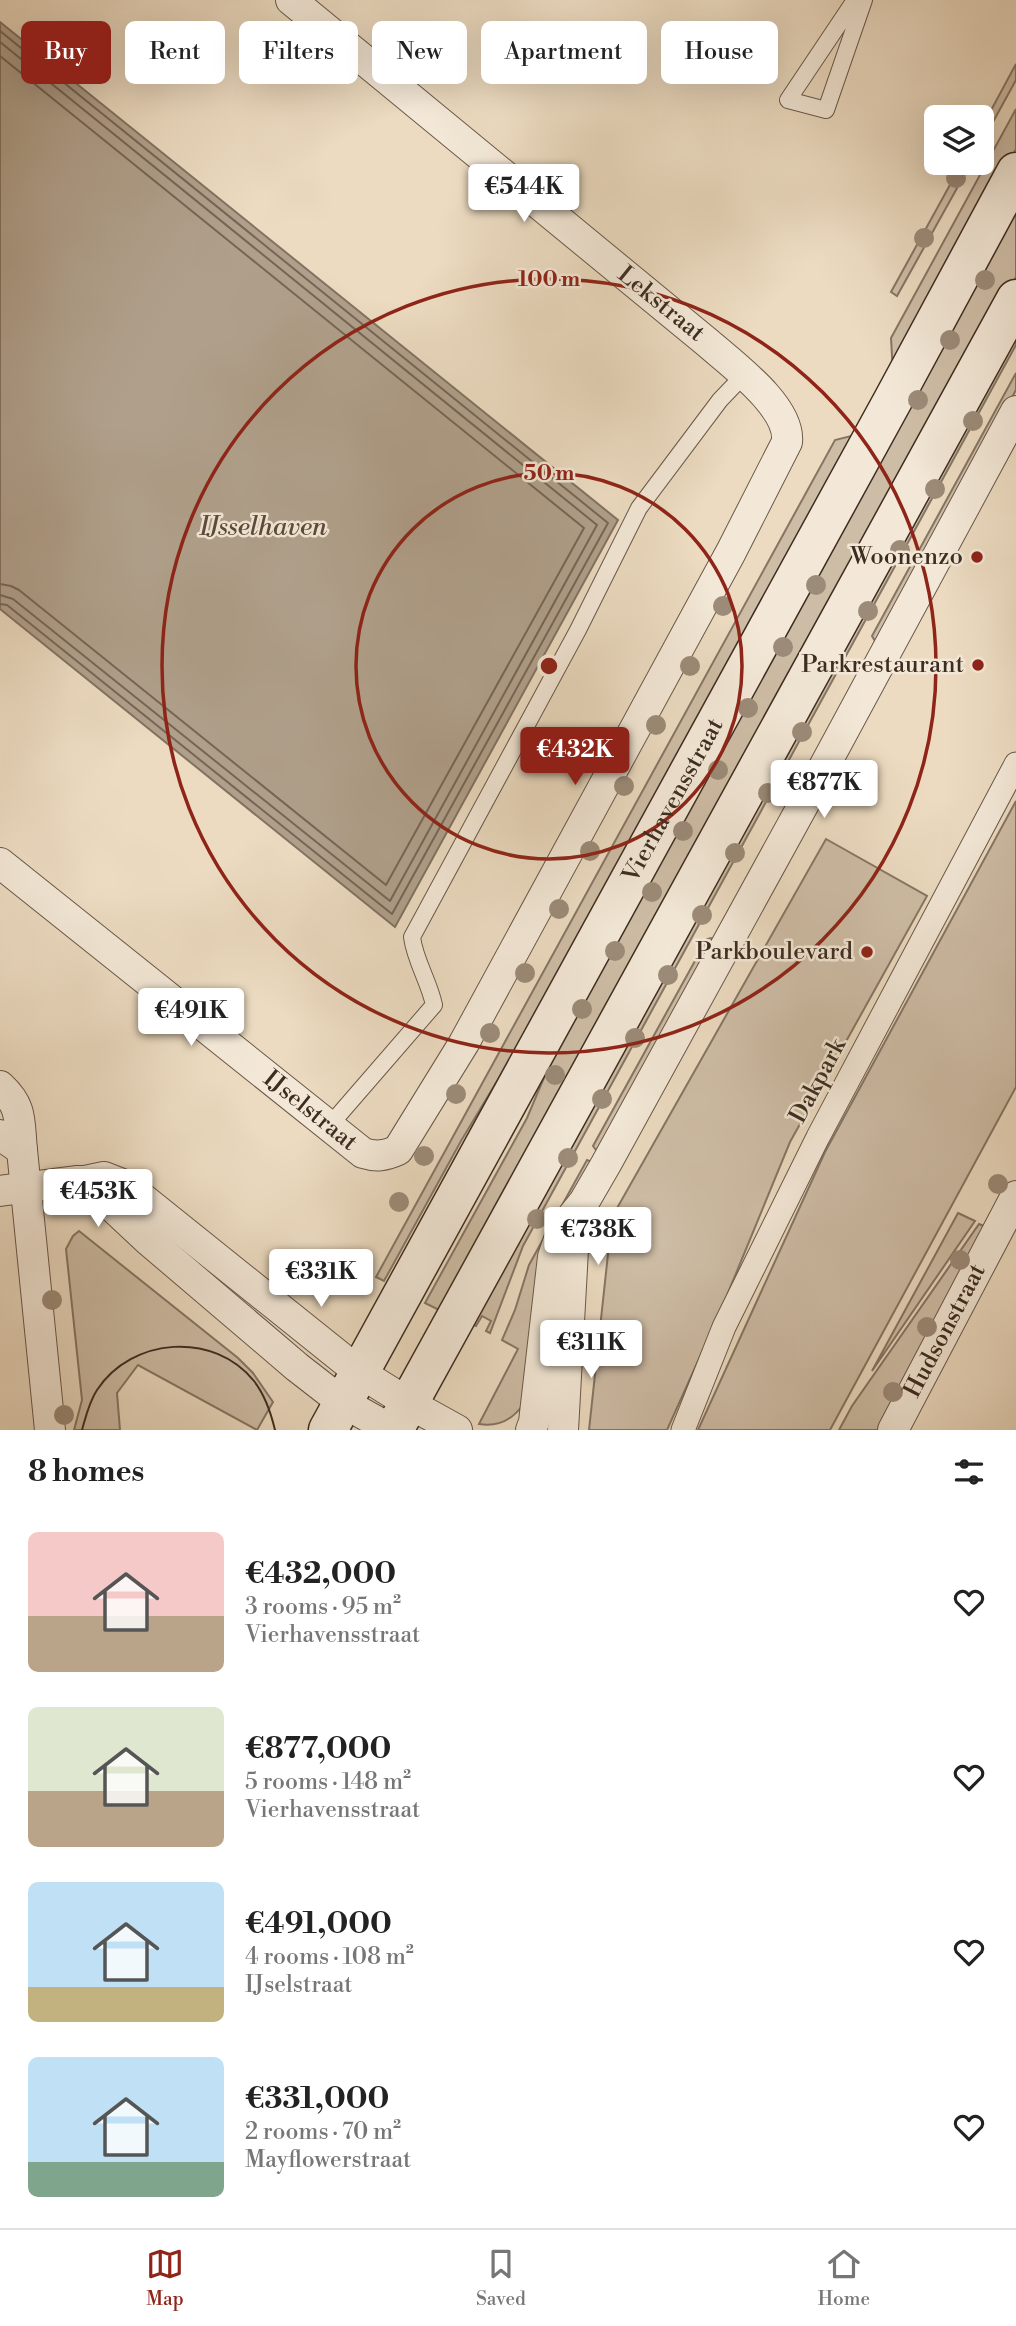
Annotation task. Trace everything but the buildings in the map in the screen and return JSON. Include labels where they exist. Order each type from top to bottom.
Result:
[{"type":"main road","name":"Vierhavensstraat","points":[[343,1401],[894,400],[1016,172]]},
{"type":"main road","points":[[399,1421],[1016,299]]},
{"type":"street","name":"Lekstraat","points":[[291,0],[708,343],[744,375],[780,414],[788,434],[787,442],[731,552],[464,1043],[398,1150]]},
{"type":"street","points":[[531,1430],[552,1257],[563,1228],[584,1202],[818,778],[1016,411]]},
{"type":"street","name":"Dakpark","points":[[683,1430],[724,1327],[818,1137],[1016,764]]},
{"type":"street","name":"IJselstraat","points":[[0,863],[363,1153],[374,1157],[387,1156],[398,1150]]},
{"type":"street","points":[[0,1086],[18,1105],[11,1143],[14,1189],[50,1430]]},
{"type":"street","points":[[14,1189],[104,1177],[114,1179],[140,1195],[343,1401],[399,1421],[457,1430]]},
{"type":"street","name":"Hudsonstraat","points":[[893,1430],[1008,1229],[1016,1195]]},
{"type":"street","points":[[563,1430],[573,1250],[584,1202]]},
{"type":"lane","points":[[855,0],[789,100],[826,110],[864,0]]},
{"type":"lane","points":[[330,1125],[433,1005],[432,996],[413,950],[412,937],[578,630],[639,508],[720,400],[744,375]]},
{"type":"lane","points":[[818,778],[845,793]]},
{"type":"shaded area","points":[[1016,64],[1016,80],[994,120],[994,105]]},
{"type":"shaded area","points":[[1016,109],[1016,149],[893,374],[891,338],[980,175],[994,175],[994,149]]},
{"type":"shaded area","points":[[955,175],[964,175],[897,296],[891,292]]},
{"type":"shaded area","points":[[1016,200],[1016,277],[449,1315],[425,1303],[527,1118],[570,1016]]},
{"type":"shaded area","points":[[1016,330],[1016,345],[523,1246],[490,1333],[486,1331],[491,1321],[482,1316],[476,1326],[471,1324]]},
{"type":"shaded area","points":[[1016,373],[1016,390],[879,640],[875,641],[872,636]]},
{"type":"shaded area","points":[[859,434],[384,1281],[376,1277],[835,440]]},
{"type":"shaded area","points":[[1016,801],[1016,1087],[830,1430],[698,1430],[825,1152]]},
{"type":"shaded area","points":[[826,839],[927,896],[790,1142],[721,1310],[667,1430],[589,1430],[612,1217]]},
{"type":"shaded area","points":[[707,939],[714,940],[599,1150],[596,1150],[593,1146]]},
{"type":"shaded area","points":[[587,1160],[592,1162],[522,1406],[503,1422],[479,1424],[518,1349],[502,1340],[529,1265]]},
{"type":"shaded area","points":[[958,1213],[975,1221],[872,1371]]},
{"type":"shaded area","points":[[979,1224],[991,1229],[880,1430],[839,1430],[852,1406]]},
{"type":"shaded area","points":[[79,1231],[238,1358],[253,1373],[273,1402],[257,1430],[138,1365],[117,1393],[120,1430],[74,1430],[82,1400],[66,1249]]},
{"type":"water","name":"IJsselhaven","points":[[0,22],[21,39],[21,84],[77,84],[618,520],[395,927],[0,609]]},
{"type":"tram line","points":[[82,1430],[94,1395],[112,1372],[131,1359],[174,1347],[196,1348],[218,1354],[237,1365],[261,1392],[275,1430]]},
{"type":"place","name":"Woonenzo","points":[[977,557]]},
{"type":"place","name":"Parkrestaurant","points":[[978,665]]},
{"type":"place","name":"Parkboulevard","points":[[867,952]]}]
